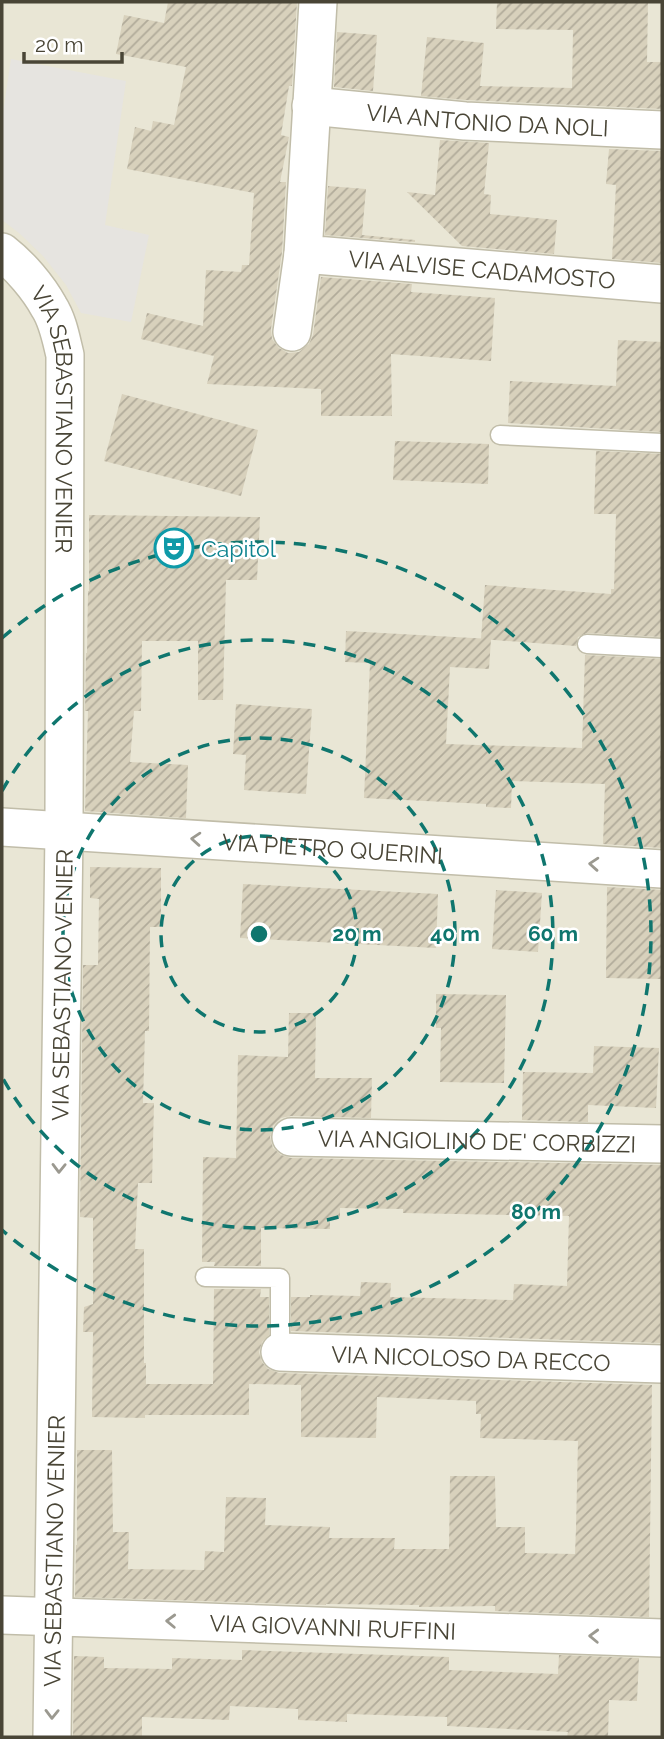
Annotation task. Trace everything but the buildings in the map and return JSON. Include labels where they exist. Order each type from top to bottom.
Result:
[{"type":"street","points":[[292,332],[303,254],[318,2]]},
{"type":"street","name":"VIA ANTONIO DA NOLI","points":[[311,106],[465,121],[662,131]]},
{"type":"street","name":"VIA SEBASTIANO VENIER","points":[[2,253],[31,282],[50,308],[65,355],[64,831],[52,1737]]},
{"type":"street","name":"VIA ALVISE CADAMOSTO","points":[[303,254],[662,284]]},
{"type":"street","name":"VIA PIETRO QUERINI","points":[[2,827],[662,869]]},
{"type":"street","name":"VIA ANGIOLINO DE' CORBIZZI","points":[[291,1137],[662,1144]]},
{"type":"street","name":"VIA NICOLOSO DA RECCO","points":[[280,1352],[662,1364]]},
{"type":"street","name":"VIA GIOVANNI RUFFINI","points":[[2,1615],[662,1638]]},
{"type":"lane","points":[[500,435],[662,443]]},
{"type":"lane","points":[[587,644],[662,648]]},
{"type":"lane","points":[[205,1277],[280,1278],[280,1352]]},
{"type":"shaded area","points":[[2,2],[662,2],[662,1737],[2,1737]]},
{"type":"shaded area","points":[[11,59],[126,81],[105,225],[149,235],[131,322],[81,313],[66,285],[43,256],[2,220],[2,119]]},
{"type":"place","name":"Capitol","points":[[174,548]]}]
